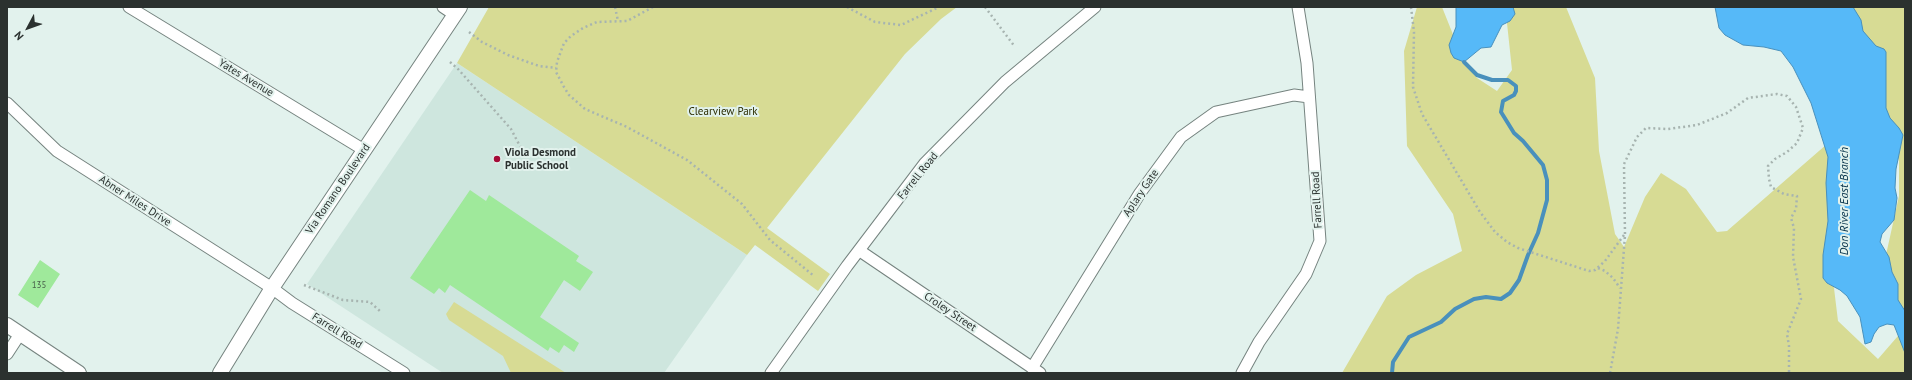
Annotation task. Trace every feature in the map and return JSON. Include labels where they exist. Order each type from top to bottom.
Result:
[{"type":"street","name":"Yates Avenue","points":[[129,7],[364,150]]},
{"type":"street","points":[[443,7],[458,11]]},
{"type":"street","name":"Farrell Road","points":[[771,373],[847,266],[860,251],[925,163],[1005,82],[1095,7]]},
{"type":"street","name":"Farrell Road","points":[[1242,373],[1259,342],[1306,274],[1320,241],[1307,63],[1298,7]]},
{"type":"street","name":"Via Romano Boulevard","points":[[220,373],[272,288],[458,11]]},
{"type":"street","name":"Aplary Gate","points":[[1036,370],[1140,193],[1181,137],[1216,112],[1294,95],[1309,97]]},
{"type":"street","name":"Abner Miles Drive","points":[[7,103],[57,151],[272,288]]},
{"type":"street","name":"Croley Street","points":[[860,251],[1036,370]]},
{"type":"street","name":"Farrell Road","points":[[272,288],[292,303],[404,373]]},
{"type":"street","points":[[7,325],[79,373]]},
{"type":"street","points":[[7,354],[20,334]]},
{"type":"path","points":[[615,7],[618,21]]},
{"type":"path","points":[[653,7],[627,21],[597,22],[583,28],[564,43],[556,62],[556,72],[569,95],[585,109],[626,127],[687,160],[742,204],[770,240],[814,276]]},
{"type":"path","points":[[847,7],[875,22],[900,25],[939,7]]},
{"type":"path","points":[[984,7],[1015,47]]},
{"type":"path","points":[[1411,7],[1414,32],[1413,87],[1422,114],[1480,212],[1495,232],[1507,242],[1521,249],[1588,271],[1595,270],[1605,261],[1625,235]]},
{"type":"path","points":[[469,32],[482,42],[508,55],[539,66],[556,68]]},
{"type":"path","points":[[450,62],[511,128],[523,152]]},
{"type":"path","points":[[1610,373],[1618,329],[1625,235],[1624,164],[1637,137],[1646,128],[1668,129],[1697,125],[1727,113],[1748,98],[1777,94],[1787,96],[1796,107],[1803,128],[1797,143],[1768,166],[1771,187],[1784,194],[1797,196],[1796,209],[1791,218],[1794,228],[1793,257],[1801,299],[1787,334],[1789,346],[1789,373]]},
{"type":"path","points":[[1597,268],[1605,271],[1613,278],[1620,288]]},
{"type":"path","points":[[304,285],[344,300],[370,302],[381,312]]},
{"type":"shaded area","name":"Viola Desmond Public School","points":[[457,63],[747,255],[664,373],[443,373],[307,284]]},
{"type":"green space","name":"Clearview Park","points":[[489,7],[957,7],[941,19],[905,54],[767,228],[830,274],[818,291],[755,245],[747,255],[457,63]]},
{"type":"green space","points":[[1417,7],[1442,7],[1462,57],[1477,78],[1497,91],[1512,70],[1507,23],[1509,7],[1566,7],[1595,78],[1599,151],[1615,234],[1624,247],[1645,197],[1661,173],[1686,189],[1717,232],[1727,231],[1827,144],[1834,209],[1829,247],[1838,321],[1878,359],[1904,329],[1882,273],[1899,196],[1899,161],[1887,115],[1845,7],[1905,7],[1905,373],[1342,373],[1387,296],[1416,275],[1462,251],[1453,214],[1407,146],[1404,51]]},
{"type":"green space","points":[[454,302],[566,373],[511,373],[503,356],[449,320],[446,314]]},
{"type":"water","points":[[1456,7],[1513,7],[1515,14],[1510,21],[1502,25],[1491,47],[1481,48],[1464,62],[1454,58],[1449,45],[1456,27]]},
{"type":"water","name":"Don River East Branch","points":[[1715,7],[1853,7],[1861,20],[1863,31],[1876,46],[1884,49],[1886,52],[1886,108],[1890,118],[1903,135],[1896,169],[1895,188],[1897,198],[1894,220],[1882,234],[1880,242],[1889,257],[1892,272],[1898,284],[1898,300],[1905,311],[1905,353],[1894,325],[1887,324],[1879,327],[1871,342],[1865,344],[1860,317],[1847,296],[1840,290],[1827,283],[1823,278],[1823,255],[1828,221],[1826,183],[1828,157],[1811,103],[1793,67],[1781,51],[1764,47],[1743,45],[1725,35],[1719,28]]},
{"type":"building","points":[[470,190],[486,201],[489,195],[579,256],[576,261],[593,272],[580,291],[564,280],[540,317],[579,343],[574,352],[564,345],[559,353],[550,347],[548,351],[450,285],[445,293],[439,288],[434,294],[410,278]]},
{"type":"building","points":[[40,260],[60,274],[38,308],[18,295]]},
{"type":"waterway","points":[[1392,373],[1393,362],[1409,337],[1441,322],[1455,309],[1474,299],[1486,297],[1501,299],[1510,293],[1519,280],[1538,233],[1547,200],[1547,180],[1543,165],[1523,141],[1514,133],[1501,112],[1503,101],[1514,95],[1516,86],[1508,80],[1492,80],[1477,75],[1464,62]]},
{"type":"place","name":"Viola Desmond Public School","points":[[497,159]]}]
